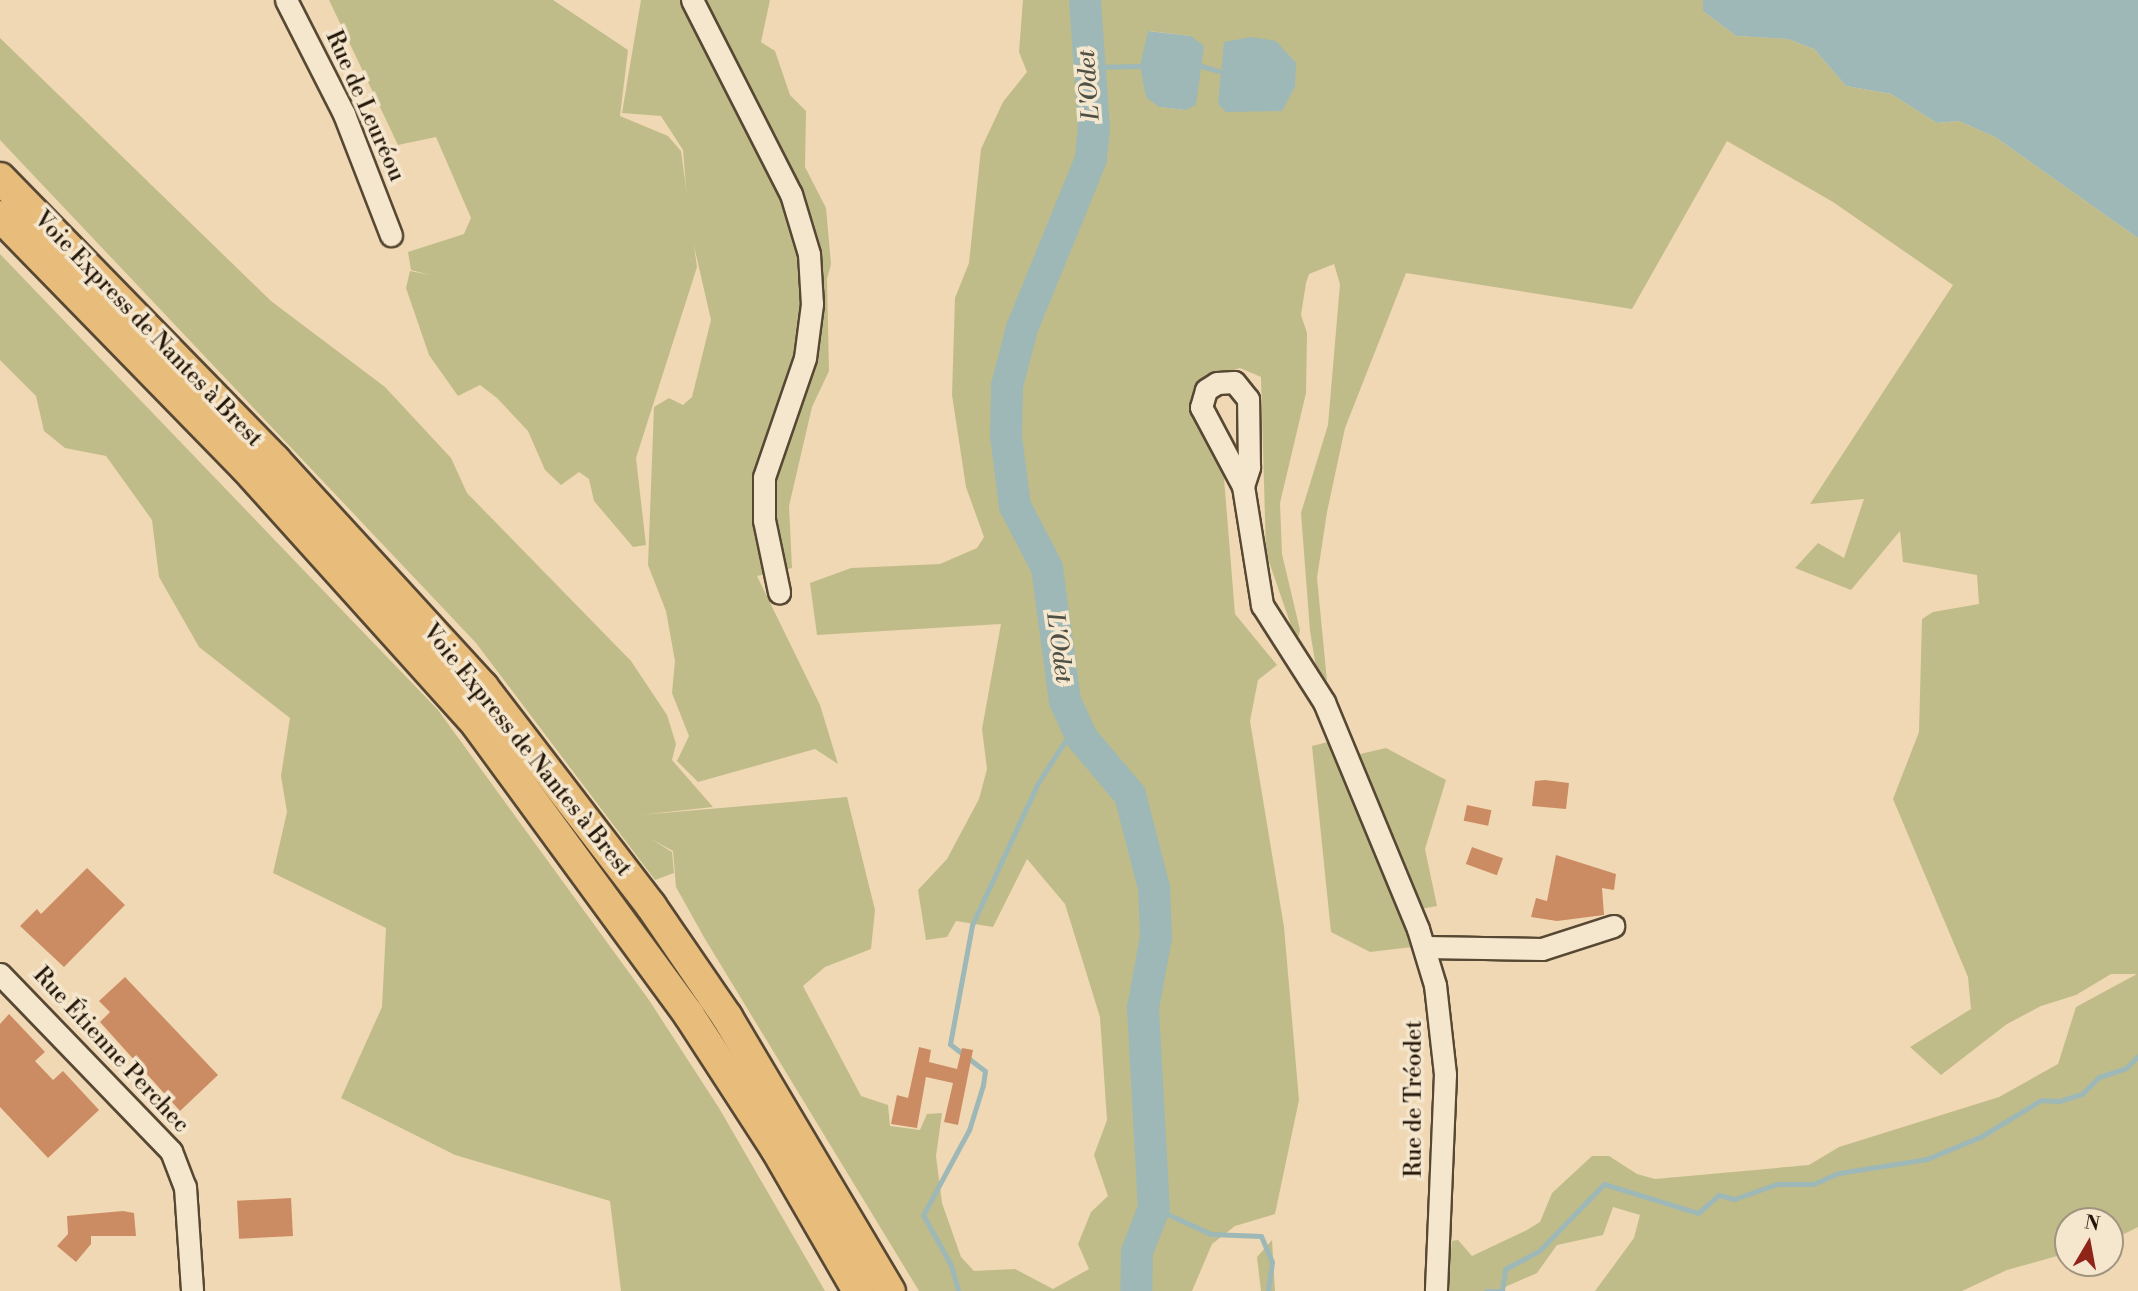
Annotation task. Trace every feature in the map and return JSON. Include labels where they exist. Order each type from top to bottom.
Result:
[{"type":"highway","name":"Voie Express de Nantes à Brest","points":[[0,178],[275,460],[483,687],[651,906],[727,1017],[890,1291]]},
{"type":"highway","name":"Voie Express de Nantes à Brest","points":[[0,216],[338,567],[492,744],[718,1058],[858,1291]]},
{"type":"street","name":"Rue de Leuréou","points":[[286,0],[339,104],[391,235]]},
{"type":"street","points":[[692,0],[791,194],[808,254],[812,304],[805,358],[764,477],[764,520],[779,592]]},
{"type":"street","name":"Rue de Tréodet","points":[[1242,486],[1262,605],[1324,702],[1425,947],[1442,1021],[1445,1074],[1436,1291]]},
{"type":"street","points":[[1425,947],[1542,949],[1613,926]]},
{"type":"street","name":"Rue Étienne Perchec","points":[[0,974],[171,1151],[186,1187],[191,1291]]},
{"type":"shaded area","points":[[329,0],[553,0],[628,50],[620,116],[668,136],[681,151],[697,267],[636,458],[646,545],[633,547],[594,501],[589,479],[579,472],[561,485],[545,470],[528,431],[497,398],[480,385],[458,396],[429,355],[406,288],[410,271],[430,275],[411,270],[408,252],[464,234],[471,218],[436,137],[398,145]]},
{"type":"shaded area","points":[[641,0],[770,0],[761,42],[775,51],[790,95],[806,111],[805,167],[826,208],[831,264],[827,279],[829,371],[812,407],[789,506],[792,568],[757,576],[820,705],[838,764],[815,749],[698,782],[677,761],[689,736],[672,693],[675,661],[666,611],[648,565],[654,407],[669,398],[683,405],[692,397],[711,320],[689,224],[683,150],[661,116],[622,113]]},
{"type":"shaded area","points":[[1023,0],[1703,0],[1703,11],[1736,36],[1788,39],[1814,49],[1846,86],[1891,94],[1937,123],[1959,121],[1995,137],[2138,238],[2138,1227],[2124,1234],[2124,1207],[2054,1207],[2054,1257],[2007,1270],[1962,1291],[1595,1291],[1634,1238],[1640,1215],[1613,1207],[1603,1235],[1557,1245],[1537,1273],[1496,1291],[1447,1291],[1452,1241],[1458,1240],[1472,1256],[1527,1230],[1540,1222],[1552,1193],[1592,1156],[1609,1156],[1637,1174],[1655,1179],[1809,1165],[1839,1147],[1999,1097],[2058,1064],[2076,1007],[2137,974],[2111,974],[2076,995],[2041,1006],[2007,1024],[1941,1075],[1910,1047],[1971,1009],[1968,977],[1893,799],[1919,732],[1922,619],[1933,612],[1979,604],[1977,575],[1903,562],[1900,531],[1851,590],[1795,568],[1818,543],[1844,558],[1864,499],[1810,504],[1953,285],[1833,202],[1727,141],[1632,309],[1406,273],[1345,428],[1327,512],[1317,578],[1327,681],[1316,667],[1310,631],[1301,513],[1328,425],[1340,284],[1334,264],[1309,274],[1306,283],[1301,315],[1307,333],[1306,393],[1280,503],[1282,554],[1300,630],[1297,643],[1266,553],[1261,377],[1240,368],[1214,376],[1197,405],[1200,428],[1224,478],[1235,614],[1277,665],[1258,680],[1250,721],[1284,927],[1299,1100],[1275,1214],[1235,1226],[1212,1244],[1192,1291],[919,1291],[705,939],[676,887],[673,851],[651,839],[672,852],[674,873],[655,880],[476,643],[0,140],[0,38],[271,301],[385,387],[451,458],[467,493],[631,661],[667,715],[676,744],[672,760],[713,807],[640,815],[847,797],[875,910],[871,949],[825,967],[803,986],[861,1096],[888,1105],[890,1126],[920,1130],[927,1114],[942,1113],[936,1156],[942,1203],[961,1257],[974,1271],[1015,1269],[1053,1289],[1089,1269],[1078,1244],[1091,1212],[1108,1196],[1094,1155],[1107,1120],[1100,1017],[1065,904],[1027,859],[993,927],[956,921],[947,937],[926,940],[918,890],[947,859],[979,799],[987,769],[982,729],[1001,624],[817,635],[810,583],[851,568],[940,564],[977,548],[984,537],[966,487],[952,395],[955,298],[969,263],[981,149],[1003,102],[1027,72],[1019,52]],"holes":[[[1149,31],[1191,36],[1185,110],[1160,107],[1147,97]]]},
{"type":"shaded area","points":[[0,254],[438,710],[649,1000],[719,1108],[825,1291],[621,1291],[610,1201],[455,1155],[341,1098],[382,1007],[386,928],[273,873],[287,812],[281,776],[290,718],[199,647],[159,577],[152,520],[106,456],[65,448],[44,431],[36,396],[0,360]]},
{"type":"shaded area","points":[[1328,742],[1405,917],[1412,947],[1370,952],[1331,932],[1312,746]]},
{"type":"shaded area","points":[[1386,748],[1446,780],[1425,849],[1437,906],[1421,909],[1360,754]]},
{"type":"shaded area","points":[[1272,1240],[1275,1291],[1261,1291],[1257,1257]]},
{"type":"water","points":[[1703,0],[2138,0],[2138,238],[1995,137],[1959,121],[1937,123],[1891,94],[1846,86],[1814,49],[1788,39],[1736,36],[1703,11]]},
{"type":"water","points":[[1148,31],[1191,36],[1204,46],[1196,105],[1185,110],[1159,107],[1146,97],[1140,66]]},
{"type":"water","points":[[1251,37],[1276,41],[1296,63],[1295,87],[1282,111],[1226,112],[1218,104],[1224,42]]},
{"type":"building","points":[[1535,781],[1569,783],[1566,809],[1532,806]]},
{"type":"building","points":[[1467,805],[1491,810],[1488,826],[1464,821]]},
{"type":"building","points":[[1472,847],[1503,858],[1497,875],[1466,864]]},
{"type":"building","points":[[1556,855],[1616,874],[1614,890],[1602,888],[1604,915],[1557,921],[1531,917],[1536,898],[1547,901]]},
{"type":"building","points":[[87,868],[125,905],[64,967],[20,926],[37,909],[41,914]]},
{"type":"building","points":[[125,977],[218,1075],[180,1111],[100,1022],[110,1012],[99,1001]]},
{"type":"building","points":[[9,1014],[45,1052],[35,1061],[53,1080],[63,1071],[99,1110],[48,1158],[0,1107],[0,1024]]},
{"type":"building","points":[[919,1047],[931,1050],[929,1062],[957,1069],[962,1048],[973,1050],[958,1125],[944,1122],[953,1083],[926,1077],[917,1128],[891,1124],[897,1095],[908,1098]]},
{"type":"building","points":[[291,1198],[293,1236],[239,1239],[237,1201]]},
{"type":"building","points":[[123,1211],[134,1213],[136,1236],[91,1236],[91,1244],[76,1262],[57,1246],[68,1234],[67,1216]]},
{"type":"waterway","name":"L'Odet","points":[[1085,0],[1094,128],[1091,159],[1022,328],[1007,386],[1006,436],[1015,506],[1047,568],[1065,701],[1082,738],[1130,795],[1154,888],[1156,937],[1143,1008],[1154,1208],[1137,1252],[1136,1291]]},
{"type":"waterway","points":[[1089,67],[1140,66]]},
{"type":"waterway","points":[[1201,66],[1218,71]]},
{"type":"waterway","points":[[958,1291],[951,1265],[923,1215],[969,1130],[983,1085],[985,1071],[950,1044],[972,925],[1038,783],[1076,724]]},
{"type":"waterway","points":[[1502,1291],[1505,1269],[1539,1251],[1604,1184],[1698,1213],[1719,1195],[1734,1199],[1777,1184],[1813,1184],[1839,1173],[1927,1159],[1982,1136],[2041,1100],[2059,1101],[2082,1094],[2099,1077],[2126,1068],[2138,1056]]},
{"type":"waterway","points":[[1154,1208],[1211,1234],[1261,1236],[1272,1262],[1268,1291]]},
{"type":"waterway","points":[[1486,1291],[1501,1291]]}]
